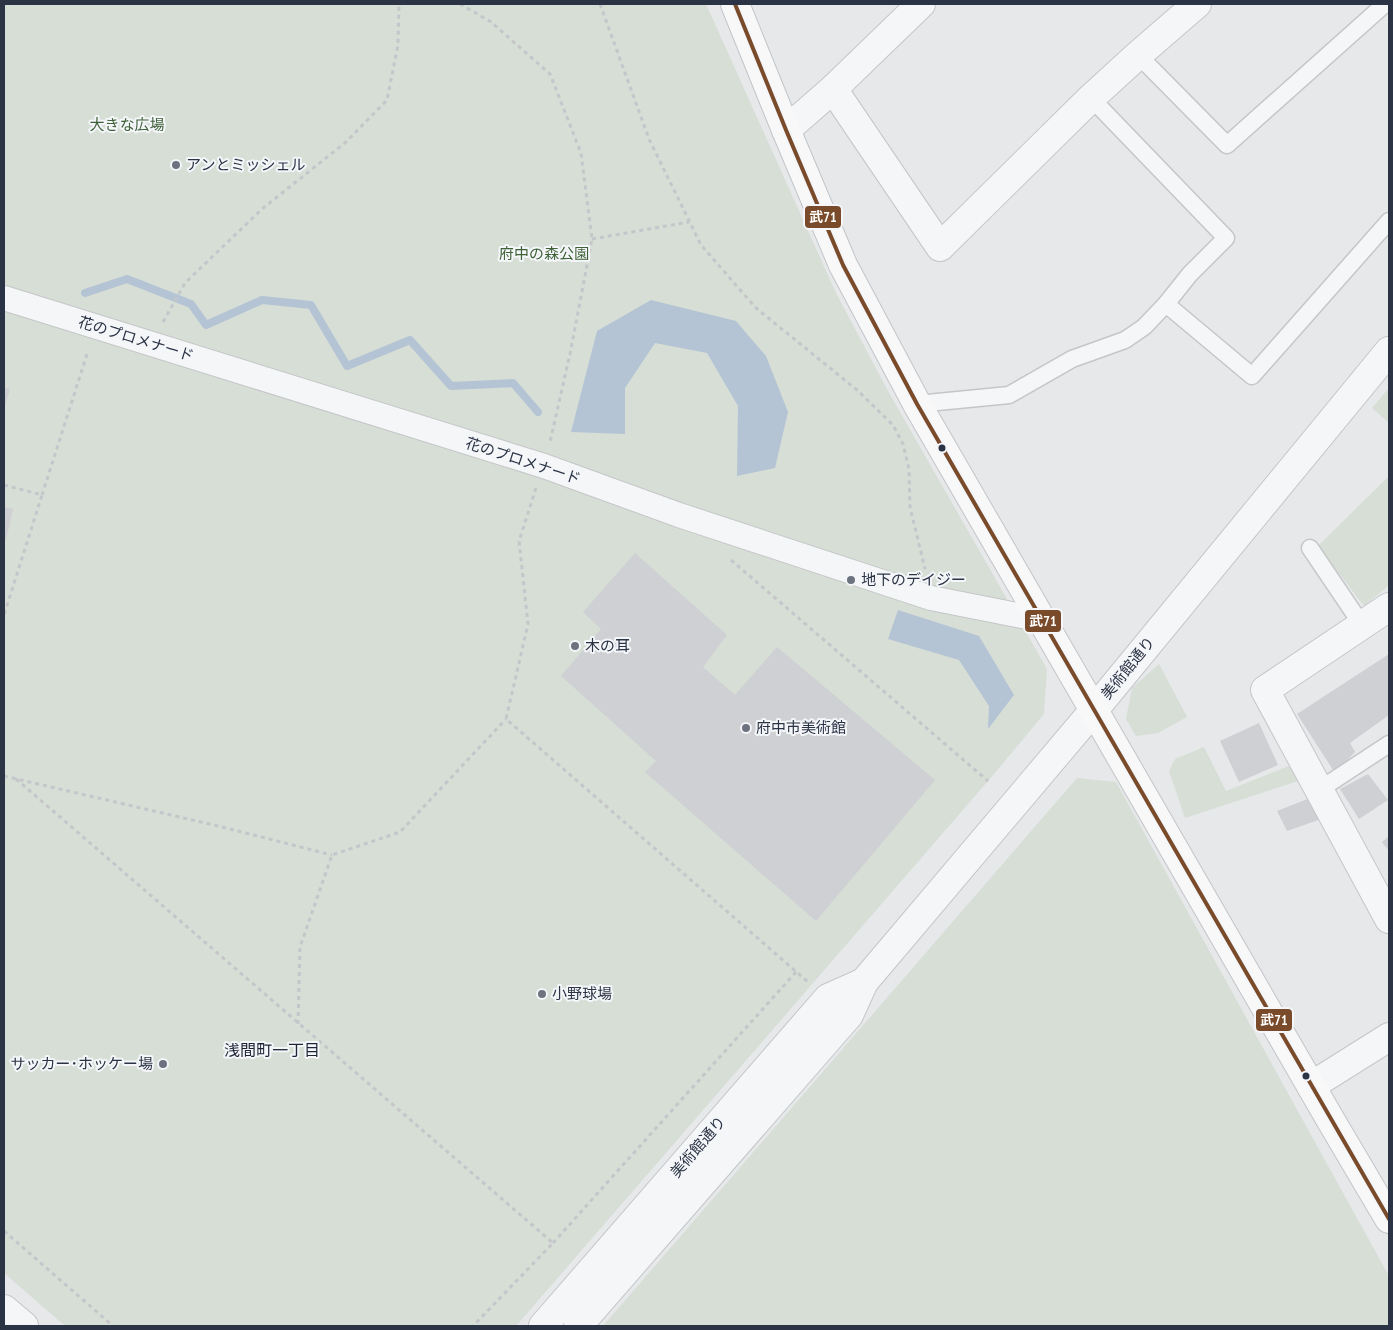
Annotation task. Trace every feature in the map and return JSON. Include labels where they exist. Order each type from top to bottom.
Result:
[{"type":"main road","points":[[735,4],[843,265],[917,404],[1389,1219]]},
{"type":"street","points":[[786,130],[833,89],[921,4]]},
{"type":"street","points":[[833,89],[940,247],[1091,98],[1197,4]]},
{"type":"street","name":"花のプロメナード","points":[[4,298],[544,466],[679,515],[932,598],[1042,620]]},
{"type":"street","name":"美術館通り","points":[[578,1326],[849,1015],[864,982],[1094,710],[1389,351]]},
{"type":"street","points":[[1389,607],[1265,690],[1389,919]]},
{"type":"street","name":"美術館通り","points":[[543,1326],[828,998],[864,982]]},
{"type":"street","points":[[1311,1086],[1389,1038]]},
{"type":"street","points":[[4,1309],[24,1326]]},
{"type":"lane","points":[[1138,55],[1227,145],[1385,4]]},
{"type":"lane","points":[[917,404],[1009,395],[1072,359],[1125,340],[1144,327],[1166,304],[1190,274],[1226,238],[1091,98]]},
{"type":"lane","points":[[1166,304],[1252,376],[1389,221]]},
{"type":"lane","points":[[1310,548],[1362,625]]},
{"type":"lane","points":[[1319,790],[1389,744]]},
{"type":"path","points":[[151,344],[185,283],[262,209],[346,142],[387,100],[398,44],[398,4]]},
{"type":"path","points":[[4,776],[208,823],[332,855],[400,832],[506,718],[528,624],[518,541],[544,466],[570,354],[592,239],[580,153],[550,74],[491,22],[460,4]]},
{"type":"path","points":[[600,4],[649,139],[700,245],[756,308],[856,390],[893,425],[903,444],[909,469],[910,507],[932,598]]},
{"type":"path","points":[[592,239],[689,222]]},
{"type":"path","points":[[4,615],[96,326]]},
{"type":"path","points":[[4,485],[42,495]]},
{"type":"path","points":[[725,554],[988,781]]},
{"type":"path","points":[[506,718],[828,998]]},
{"type":"path","points":[[16,779],[553,1243]]},
{"type":"path","points":[[298,1024],[300,947],[332,855]]},
{"type":"path","points":[[473,1326],[553,1243],[796,972]]},
{"type":"path","points":[[4,1231],[113,1326]]},
{"type":"green space","name":"府中の森公園","points":[[4,4],[706,4],[836,293],[888,391],[1047,669],[1044,714],[516,1326],[65,1326],[4,1273]]},
{"type":"green space","points":[[1389,388],[1389,423],[1372,408]]},
{"type":"green space","points":[[1389,476],[1389,585],[1364,606],[1318,546]]},
{"type":"green space","points":[[1159,664],[1187,717],[1158,733],[1136,736],[1126,719],[1132,688]]},
{"type":"green space","points":[[1204,747],[1226,791],[1299,762],[1307,778],[1185,818],[1169,771],[1175,759]]},
{"type":"green space","points":[[1077,778],[1116,782],[1389,1276],[1389,1326],[603,1326]]},
{"type":"water","points":[[651,300],[736,321],[766,356],[788,412],[775,468],[737,476],[738,406],[707,353],[655,343],[625,388],[625,434],[571,432],[597,331]]},
{"type":"water","points":[[898,610],[979,636],[1014,695],[988,729],[989,706],[959,660],[888,639]]},
{"type":"building","points":[[4,388],[10,389],[4,409]]},
{"type":"building","points":[[4,507],[13,509],[6,540],[4,539]]},
{"type":"building","name":"府中市美術館","points":[[635,553],[727,635],[703,667],[735,695],[777,647],[935,780],[816,921],[645,772],[656,761],[561,676],[601,629],[583,612]]},
{"type":"building","points":[[1389,654],[1389,715],[1350,743],[1355,752],[1335,773],[1297,714]]},
{"type":"building","points":[[1259,723],[1278,765],[1239,782],[1220,741]]},
{"type":"building","points":[[1368,774],[1388,800],[1359,819],[1340,789]]},
{"type":"building","points":[[1315,796],[1324,818],[1287,831],[1277,811]]},
{"type":"building","points":[[1389,836],[1389,851],[1382,842]]},
{"type":"waterway","points":[[85,293],[127,279],[191,304],[206,325],[262,300],[311,305],[347,366],[410,340],[451,386],[513,383],[538,412]]},
{"type":"transit line","name":"武71","points":[[735,4],[843,265],[917,404],[1389,1219]]},
{"type":"place","name":"アンとミッシェル","points":[[176,165]]},
{"type":"place","name":"地下のデイジー","points":[[851,580]]},
{"type":"place","name":"木の耳","points":[[575,646]]},
{"type":"place","name":"府中市美術館","points":[[746,728]]},
{"type":"place","name":"小野球場","points":[[542,994]]},
{"type":"place","name":"サッカー･ホッケー場","points":[[163,1064]]},
{"type":"district","name":"浅間町一丁目","points":[[272,1050]]},
{"type":"park label","name":"大きな広場","points":[[127,125]]}]
